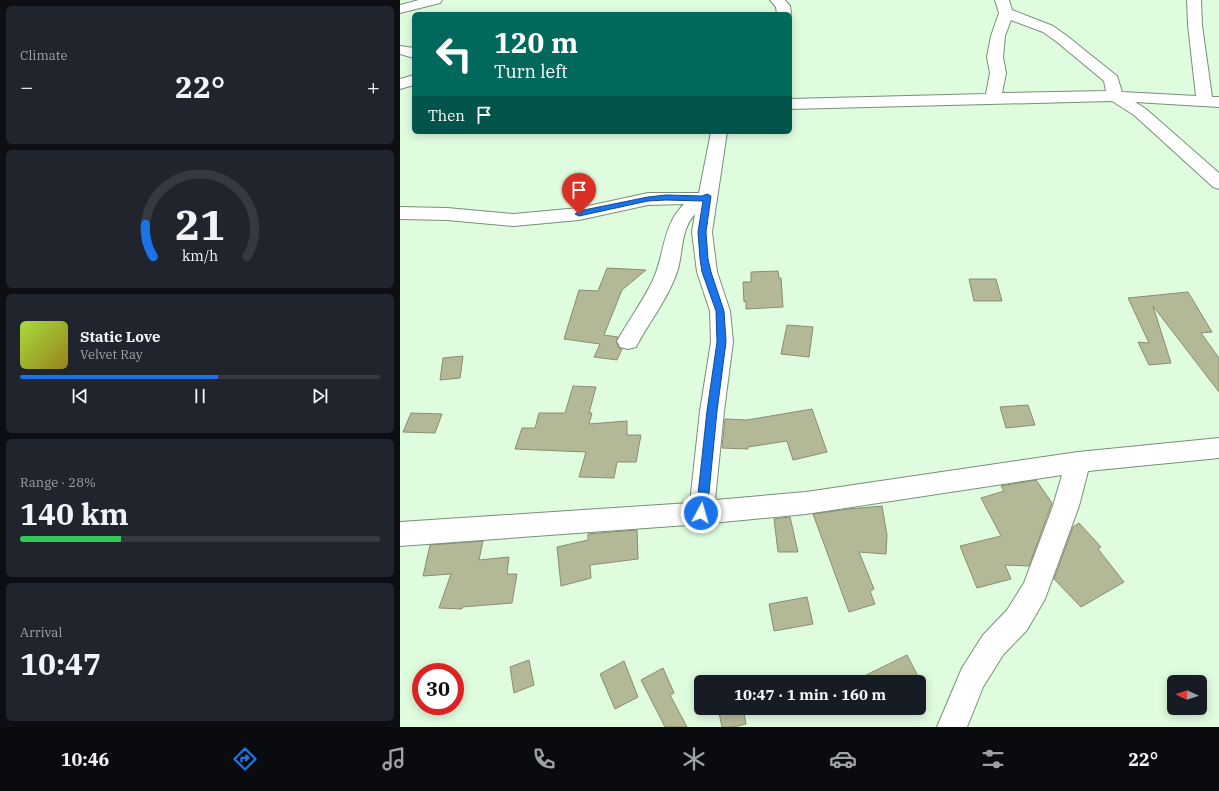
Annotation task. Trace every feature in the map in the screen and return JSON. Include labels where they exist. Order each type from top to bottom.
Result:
[{"type":"street","points":[[400,9],[435,0]]},
{"type":"street","points":[[777,0],[783,6],[784,12]]},
{"type":"street","points":[[792,104],[993,97],[1115,96],[1212,101],[1195,25],[1194,0]]},
{"type":"street","points":[[993,97],[998,73],[995,57],[1004,7],[1048,29],[1111,79],[1115,96],[1140,112],[1219,183]]},
{"type":"street","points":[[400,50],[412,53]]},
{"type":"street","points":[[400,84],[412,81]]},
{"type":"street","points":[[701,513],[712,411],[722,342],[720,311],[704,259],[702,232],[705,198],[719,134]]},
{"type":"street","points":[[400,213],[446,214],[514,220],[579,214],[648,199],[705,198]]},
{"type":"street","points":[[628,341],[639,320],[652,302],[667,271],[674,234],[682,216],[705,198]]},
{"type":"street","points":[[400,534],[701,513],[806,503],[1078,462],[1219,448]]},
{"type":"street","points":[[952,727],[963,696],[972,678],[993,645],[1017,620],[1036,590],[1066,506],[1078,462]]},
{"type":"building","points":[[607,268],[646,270],[622,290],[604,335],[618,337],[616,342],[619,348],[622,349],[617,360],[594,357],[600,344],[564,339],[579,290],[598,291]]},
{"type":"building","points":[[778,271],[779,278],[781,278],[783,307],[746,309],[746,301],[744,302],[743,282],[751,282],[751,272]]},
{"type":"building","points":[[969,279],[996,279],[1002,301],[974,301]]},
{"type":"building","points":[[1188,292],[1212,332],[1201,333],[1219,358],[1219,392],[1153,306],[1171,363],[1149,365],[1138,342],[1149,343],[1128,298]]},
{"type":"building","points":[[787,325],[813,327],[809,357],[781,354]]},
{"type":"building","points":[[463,356],[460,378],[440,380],[443,358]]},
{"type":"building","points":[[573,386],[596,387],[589,413],[592,413],[589,424],[627,421],[627,435],[641,435],[636,462],[617,462],[614,478],[579,477],[586,452],[515,449],[522,428],[535,428],[539,413],[565,413]]},
{"type":"building","points":[[1028,405],[1035,425],[1006,428],[1000,407]]},
{"type":"building","points":[[812,409],[827,452],[793,460],[787,441],[748,447],[748,449],[722,448],[725,419],[747,420]]},
{"type":"building","points":[[411,413],[442,414],[435,433],[403,432]]},
{"type":"building","points":[[1036,480],[1052,503],[1029,566],[1005,565],[1011,579],[977,588],[960,546],[1001,536],[981,498],[1004,491],[1001,486]]},
{"type":"building","points":[[882,506],[887,535],[886,554],[859,552],[874,589],[870,591],[875,604],[849,612],[813,514]]},
{"type":"building","points":[[790,517],[798,552],[778,552],[774,519]]},
{"type":"building","points":[[1079,523],[1101,547],[1098,549],[1124,582],[1081,607],[1054,579],[1073,527]]},
{"type":"building","points":[[637,530],[638,559],[590,565],[591,578],[561,586],[557,547],[588,540],[588,534]]},
{"type":"building","points":[[483,541],[479,560],[509,557],[507,574],[517,574],[512,603],[462,607],[462,609],[439,608],[451,574],[423,576],[430,545]]},
{"type":"building","points":[[807,597],[813,624],[774,631],[769,604]]},
{"type":"building","points":[[907,655],[917,675],[866,675]]},
{"type":"building","points":[[529,660],[534,685],[514,693],[510,667]]},
{"type":"building","points":[[624,661],[638,697],[615,709],[600,674]]},
{"type":"building","points":[[663,668],[674,693],[670,695],[687,727],[665,727],[641,680]]},
{"type":"building","points":[[719,715],[744,715],[746,724],[734,727],[722,727]]},
{"type":"route","points":[[579,214],[648,199],[703,199],[707,196],[702,232],[704,259],[720,311],[722,342],[712,411],[701,513]]}]
